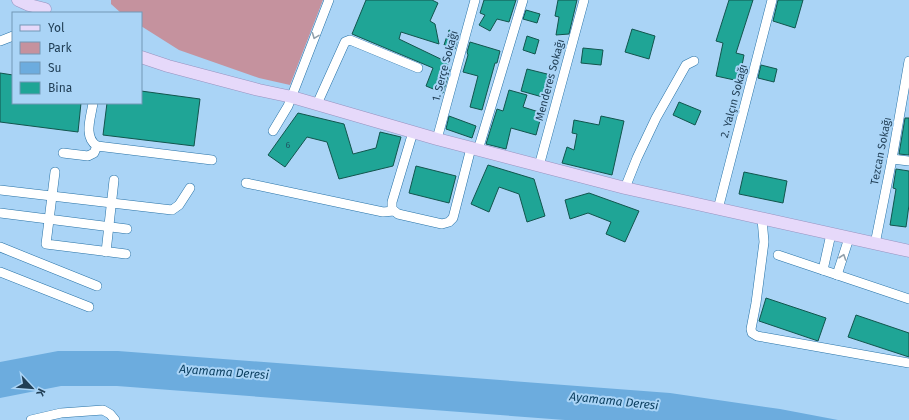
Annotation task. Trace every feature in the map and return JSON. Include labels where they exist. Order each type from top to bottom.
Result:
[{"type":"main road","points":[[18,0],[49,11]]},
{"type":"main road","points":[[33,0],[49,11]]},
{"type":"main road","points":[[142,57],[168,66],[259,90],[292,97],[437,139],[625,188],[909,251]]},
{"type":"street","points":[[273,131],[292,97],[329,0]]},
{"type":"street","name":"1. Serçe Sokağı","points":[[437,139],[475,0]]},
{"type":"street","points":[[246,183],[383,212],[394,211],[398,214],[442,224],[451,220],[453,218],[522,0]]},
{"type":"street","name":"Menderes Sokağı","points":[[539,166],[584,0]]},
{"type":"street","name":"2. Yalçın Sokağı","points":[[718,209],[772,0]]},
{"type":"street","points":[[0,41],[12,36]]},
{"type":"street","points":[[317,104],[345,42],[350,40],[418,68]]},
{"type":"street","points":[[625,188],[656,118],[686,64],[694,61]]},
{"type":"street","name":"Tezcan Sokağı","points":[[874,244],[892,159],[909,61]]},
{"type":"street","points":[[93,104],[88,133],[90,140],[97,146],[212,160]]},
{"type":"street","points":[[394,211],[392,202],[413,132]]},
{"type":"street","points":[[63,153],[88,156],[94,153],[97,146]]},
{"type":"street","points":[[892,159],[909,161]]},
{"type":"street","points":[[55,172],[46,244],[126,254]]},
{"type":"street","points":[[106,252],[114,180]]},
{"type":"street","points":[[0,190],[172,210],[179,205],[190,188]]},
{"type":"street","points":[[0,213],[127,229]]},
{"type":"street","points":[[762,219],[764,242],[751,329],[752,333],[757,336],[909,363]]},
{"type":"street","points":[[823,270],[831,234]]},
{"type":"street","points":[[837,275],[849,238]]},
{"type":"street","points":[[0,247],[98,286]]},
{"type":"street","points":[[778,255],[909,299]]},
{"type":"street","points":[[0,272],[89,307]]},
{"type":"street","points":[[31,420],[61,413],[103,410],[110,414],[115,420]]},
{"type":"green space","points":[[111,0],[323,0],[290,85],[259,78],[179,50],[142,27],[142,12],[120,12],[111,4]]},
{"type":"water","name":"Ayamama Deresi","points":[[58,351],[118,351],[670,393],[780,409],[838,420],[565,420],[117,386],[61,386],[0,398],[0,362]]},
{"type":"building","points":[[366,0],[432,0],[438,3],[430,21],[435,24],[439,44],[401,32],[399,39],[449,63],[447,68],[450,69],[443,93],[426,86],[433,68],[352,34]]},
{"type":"building","points":[[484,0],[516,0],[509,22],[497,19],[490,31],[479,25],[485,15],[480,13]]},
{"type":"building","points":[[558,0],[577,0],[569,34],[556,35],[559,17],[555,16]]},
{"type":"building","points":[[729,0],[753,0],[736,53],[744,55],[739,81],[716,76],[723,43],[716,41]]},
{"type":"building","points":[[778,0],[803,0],[795,28],[773,21]]},
{"type":"building","points":[[526,10],[540,14],[537,23],[523,19]]},
{"type":"building","points":[[632,29],[655,36],[649,59],[625,52]]},
{"type":"building","points":[[449,30],[459,34],[455,49],[444,45]]},
{"type":"building","points":[[527,36],[539,40],[535,54],[523,50]]},
{"type":"building","points":[[470,42],[500,51],[497,63],[495,63],[482,110],[470,107],[478,76],[463,72]]},
{"type":"building","points":[[583,48],[603,50],[601,65],[581,63]]},
{"type":"building","points":[[761,65],[777,69],[774,82],[758,78]]},
{"type":"building","points":[[527,69],[551,75],[546,98],[521,91]]},
{"type":"building","points":[[0,73],[12,75],[12,104],[81,104],[78,132],[0,122]]},
{"type":"building","points":[[509,90],[527,95],[523,107],[542,113],[536,135],[511,128],[506,149],[486,144],[497,109],[503,111]]},
{"type":"building","points":[[142,91],[200,99],[194,146],[103,135],[107,104],[142,104]]},
{"type":"building","points":[[679,102],[701,111],[695,125],[673,115]]},
{"type":"building","points":[[298,113],[344,124],[353,154],[376,148],[380,132],[401,137],[393,166],[339,179],[327,142],[307,137],[285,167],[268,155]]},
{"type":"building","points":[[449,116],[476,126],[472,138],[446,129]]},
{"type":"building","points":[[601,116],[624,121],[612,175],[562,163],[567,147],[574,150],[577,134],[572,133],[574,120],[599,125]]},
{"type":"building","points":[[905,118],[909,118],[909,155],[899,154]]},
{"type":"building","points":[[488,165],[534,179],[545,216],[527,222],[519,194],[499,187],[489,212],[471,204]]},
{"type":"building","points":[[416,166],[456,176],[449,203],[409,193]]},
{"type":"building","points":[[896,169],[909,171],[909,205],[906,227],[890,225],[896,189],[893,188]]},
{"type":"building","points":[[744,172],[787,181],[783,203],[739,194]]},
{"type":"building","points":[[589,193],[639,211],[625,242],[606,234],[611,222],[588,213],[570,219],[565,200]]},
{"type":"building","points":[[766,298],[826,318],[818,341],[759,321]]},
{"type":"building","points":[[856,315],[909,333],[909,357],[848,337]]}]
